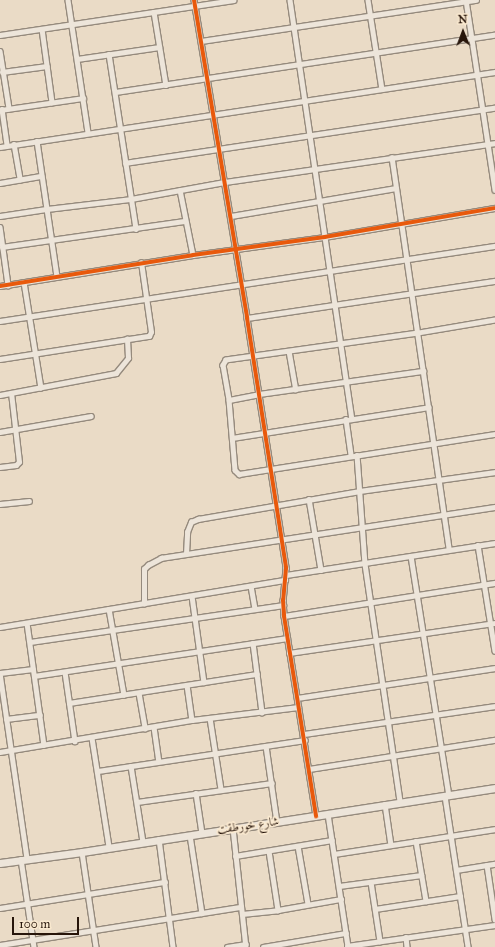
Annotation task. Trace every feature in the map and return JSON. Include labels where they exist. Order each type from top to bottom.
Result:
[{"type":"street","points":[[68,0],[88,133]]},
{"type":"street","points":[[194,0],[254,356],[281,540],[285,577],[283,605],[284,616],[316,816]]},
{"type":"street","points":[[0,35],[234,0]]},
{"type":"street","points":[[290,0],[352,418]]},
{"type":"street","points":[[368,0],[382,89]]},
{"type":"street","points":[[201,41],[476,0]]},
{"type":"street","points":[[467,1],[495,190]]},
{"type":"street","points":[[154,12],[166,85]]},
{"type":"street","points":[[42,29],[52,102]]},
{"type":"street","points":[[116,92],[495,35]]},
{"type":"street","points":[[77,59],[159,47]]},
{"type":"street","points":[[0,51],[2,72],[9,108]]},
{"type":"street","points":[[109,54],[136,229]]},
{"type":"street","points":[[2,72],[47,66]]},
{"type":"street","points":[[0,147],[495,72]]},
{"type":"street","points":[[7,146],[1,109],[83,98]]},
{"type":"street","points":[[126,163],[495,108]]},
{"type":"street","points":[[37,141],[57,277]]},
{"type":"street","points":[[0,216],[131,199],[225,182],[392,156],[495,143]]},
{"type":"street","points":[[14,144],[20,180]]},
{"type":"street","points":[[392,156],[449,549]]},
{"type":"street","points":[[0,183],[42,176]]},
{"type":"street","points":[[231,216],[396,188]]},
{"type":"street","points":[[180,190],[193,255]]},
{"type":"street","points":[[0,286],[193,255],[325,237],[495,208]]},
{"type":"street","points":[[2,247],[52,242],[185,221]]},
{"type":"street","points":[[0,226],[2,263],[8,285]]},
{"type":"street","points":[[0,321],[495,246]]},
{"type":"street","points":[[0,359],[149,336],[150,334],[141,263]]},
{"type":"street","points":[[248,318],[411,295],[495,281]]},
{"type":"street","points":[[24,282],[41,388]]},
{"type":"street","points":[[495,320],[418,333],[226,360],[224,362],[223,369],[229,400],[236,472],[239,474],[495,434]]},
{"type":"street","points":[[0,395],[116,373],[128,358],[127,339]]},
{"type":"street","points":[[289,351],[296,389]]},
{"type":"street","points":[[229,400],[259,394],[423,371]]},
{"type":"street","points":[[0,468],[18,464],[16,430],[11,393]]},
{"type":"street","points":[[232,438],[429,407]]},
{"type":"street","points":[[0,432],[91,416]]},
{"type":"street","points":[[346,419],[351,456]]},
{"type":"street","points":[[358,455],[361,528],[365,564],[400,802]]},
{"type":"street","points":[[186,554],[187,532],[191,522],[198,519],[309,499],[495,472]]},
{"type":"street","points":[[309,499],[321,570]]},
{"type":"street","points":[[0,504],[29,501]]},
{"type":"street","points":[[144,604],[144,569],[161,558],[495,507]]},
{"type":"street","points":[[0,627],[251,586],[321,570],[495,543]]},
{"type":"street","points":[[478,545],[493,623],[495,651]]},
{"type":"street","points":[[411,556],[441,748],[451,836],[468,947]]},
{"type":"street","points":[[284,616],[495,583]]},
{"type":"street","points":[[251,586],[255,608]]},
{"type":"street","points":[[192,596],[204,682]]},
{"type":"street","points":[[30,642],[283,605]]},
{"type":"street","points":[[109,609],[114,630],[124,695]]},
{"type":"street","points":[[27,623],[44,745]]},
{"type":"street","points":[[289,653],[493,623]]},
{"type":"street","points":[[34,676],[287,638]]},
{"type":"street","points":[[252,643],[262,712]]},
{"type":"street","points":[[296,698],[495,668]]},
{"type":"street","points":[[34,669],[0,673],[34,947]]},
{"type":"street","points":[[65,672],[75,741]]},
{"type":"street","points":[[69,703],[257,674]]},
{"type":"street","points":[[187,685],[192,720]]},
{"type":"street","points":[[139,693],[145,728]]},
{"type":"street","points":[[304,734],[495,706]]},
{"type":"street","points":[[0,752],[75,741],[192,720],[298,707]]},
{"type":"street","points":[[0,715],[6,714]]},
{"type":"street","points":[[6,720],[40,715]]},
{"type":"street","points":[[210,718],[214,753],[221,789]]},
{"type":"street","points":[[154,727],[158,761]]},
{"type":"street","points":[[92,738],[109,847]]},
{"type":"street","points":[[98,771],[305,740]]},
{"type":"street","points":[[309,768],[495,740]]},
{"type":"street","points":[[266,746],[277,822]]},
{"type":"street","points":[[131,766],[143,842]]},
{"type":"street","points":[[137,802],[272,783]]},
{"type":"street","name":"شارع خورطقت","points":[[0,862],[82,852],[495,788]]},
{"type":"street","points":[[196,793],[202,833]]},
{"type":"street","points":[[385,804],[391,845]]},
{"type":"street","points":[[328,814],[348,946],[495,925]]},
{"type":"street","points":[[227,947],[246,945],[233,828]]},
{"type":"street","points":[[334,854],[495,829]]},
{"type":"street","points":[[190,835],[202,913]]},
{"type":"street","points":[[159,839],[173,947]]},
{"type":"street","points":[[236,856],[332,840]]},
{"type":"street","points":[[416,841],[426,901]]},
{"type":"street","points":[[298,846],[308,904]]},
{"type":"street","points":[[270,851],[278,910]]},
{"type":"street","points":[[82,852],[90,894],[96,947]]},
{"type":"street","points":[[456,870],[495,864]]},
{"type":"street","points":[[487,865],[493,896],[495,919]]},
{"type":"street","points":[[339,886],[421,875]]},
{"type":"street","points":[[0,908],[165,882]]},
{"type":"street","points":[[371,882],[380,941]]},
{"type":"street","points":[[375,909],[460,896]]},
{"type":"street","points":[[242,914],[278,910],[341,898]]},
{"type":"street","points":[[0,945],[241,907]]},
{"type":"street","points":[[263,947],[346,933]]},
{"type":"street","points":[[406,937],[408,947]]},
{"type":"street","points":[[299,941],[300,947]]},
{"type":"cycle path","points":[[194,0],[247,318],[286,568],[283,600],[284,616],[316,816]]},
{"type":"cycle path","points":[[0,286],[193,255],[325,237],[495,208]]}]
